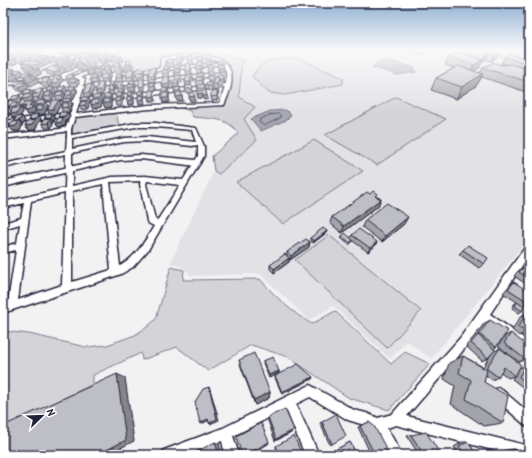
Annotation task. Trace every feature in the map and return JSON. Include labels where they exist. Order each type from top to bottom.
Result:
[{"type":"street","points":[[5,85],[37,71]]},
{"type":"street","points":[[56,78],[71,71]]},
{"type":"street","points":[[5,85],[56,78],[76,77],[92,71]]},
{"type":"street","points":[[111,84],[114,74],[139,71]]},
{"type":"street","points":[[3,108],[26,93],[229,73],[228,85],[222,104],[220,105],[149,106],[3,123]]},
{"type":"street","points":[[67,288],[69,128],[82,88],[83,79],[76,77]]},
{"type":"street","points":[[18,108],[228,85]]},
{"type":"street","points":[[3,108],[10,108]]},
{"type":"street","points":[[28,199],[21,245],[8,307],[116,272],[137,258],[159,225],[201,154],[200,143],[194,129],[156,125],[124,126],[69,137]]},
{"type":"street","points":[[3,137],[61,131],[69,128]]},
{"type":"street","points":[[3,166],[131,139],[147,139],[192,144],[200,143]]},
{"type":"street","points":[[3,184],[127,157],[154,158],[196,163]]},
{"type":"street","points":[[3,205],[106,180],[145,178],[184,183]]},
{"type":"street","points":[[145,178],[143,184],[151,221],[159,225]]},
{"type":"street","points":[[106,180],[116,272]]},
{"type":"street","points":[[3,226],[24,220]]},
{"type":"street","points":[[3,250],[21,245]]},
{"type":"street","points":[[396,419],[452,355],[484,315],[507,278],[529,249]]},
{"type":"street","points":[[507,278],[518,286]]},
{"type":"street","points":[[484,315],[529,348]]},
{"type":"street","points":[[452,355],[464,365]]},
{"type":"street","points":[[488,385],[529,421]]},
{"type":"street","points":[[169,455],[226,433],[310,390],[352,416],[366,419],[378,424],[396,455]]},
{"type":"street","points":[[289,401],[312,455]]},
{"type":"street","points":[[378,424],[396,419],[529,453]]},
{"type":"street","points":[[226,433],[232,455]]},
{"type":"street","points":[[463,436],[476,455]]},
{"type":"shaded area","points":[[229,71],[241,71],[239,97],[255,107],[244,119],[257,140],[219,174],[214,171],[212,156],[238,134],[230,124],[219,120],[193,117],[190,111],[177,107],[225,106],[232,81]]},
{"type":"shaded area","points":[[241,71],[529,71],[529,238],[431,359],[407,341],[390,359],[333,306],[309,320],[260,274],[191,276],[183,267],[170,263],[214,171],[219,174],[257,140],[244,119],[239,97]]},
{"type":"shaded area","points":[[256,71],[328,71],[343,78],[343,84],[285,95],[269,93],[252,77]]},
{"type":"shaded area","points":[[396,97],[446,119],[377,165],[325,135]]},
{"type":"shaded area","points":[[116,112],[119,126],[75,135],[72,134],[74,122],[79,116]]},
{"type":"shaded area","points":[[314,140],[363,171],[283,224],[236,182]]},
{"type":"shaded area","points":[[329,235],[421,311],[387,348],[295,260]]},
{"type":"shaded area","points":[[171,267],[184,270],[183,280],[260,279],[284,304],[312,324],[335,311],[391,364],[405,352],[430,364],[389,410],[349,398],[288,357],[251,345],[208,371],[177,347],[142,360],[141,353],[93,375],[93,384],[3,427],[3,331],[29,334],[86,347],[107,345],[135,335],[156,319]]},
{"type":"water","points":[[386,71],[416,72],[398,75]]},
{"type":"water","points":[[286,110],[291,115],[286,120],[261,131],[251,119],[270,111]]},
{"type":"building","points":[[127,71],[133,71],[132,76],[126,77]]},
{"type":"building","points":[[137,71],[143,71],[139,72],[144,73],[143,75],[136,76]]},
{"type":"building","points":[[149,71],[154,71],[154,75],[148,75]]},
{"type":"building","points":[[220,71],[225,71],[225,74],[220,74]]},
{"type":"building","points":[[448,71],[475,71],[483,74],[462,87],[436,78]]},
{"type":"building","points":[[494,71],[523,71],[529,74],[529,82]]},
{"type":"building","points":[[26,72],[30,73],[24,76],[21,74]]},
{"type":"building","points":[[208,72],[213,72],[214,75],[208,75]]},
{"type":"building","points":[[11,73],[15,74],[8,77],[4,76]]},
{"type":"building","points":[[203,73],[202,76],[197,77],[197,74]]},
{"type":"building","points":[[73,74],[72,78],[66,79],[68,75]]},
{"type":"building","points":[[107,74],[106,79],[100,79],[101,75]]},
{"type":"building","points":[[116,74],[122,74],[121,77],[115,78]]},
{"type":"building","points":[[192,74],[193,77],[190,77],[191,82],[185,82],[187,75]]},
{"type":"building","points":[[96,75],[95,79],[90,80],[91,76]]},
{"type":"building","points":[[181,75],[181,78],[178,79],[178,83],[172,84],[172,80],[176,80],[175,76]]},
{"type":"building","points":[[217,75],[222,75],[223,79],[219,79]]},
{"type":"building","points":[[55,76],[61,76],[60,79],[56,79],[59,80],[57,83],[51,84]]},
{"type":"building","points":[[169,76],[169,84],[162,85],[163,77]]},
{"type":"building","points":[[207,76],[212,76],[213,80],[208,80]]},
{"type":"building","points":[[196,77],[202,77],[202,80],[196,81]]},
{"type":"building","points":[[31,78],[37,78],[28,82],[24,81]]},
{"type":"building","points":[[49,78],[47,83],[40,83],[43,79]]},
{"type":"building","points":[[154,78],[154,81],[149,82],[149,79]]},
{"type":"building","points":[[70,79],[77,79],[75,82],[69,82]]},
{"type":"building","points":[[139,79],[144,79],[144,86],[139,87]]},
{"type":"building","points":[[130,80],[135,80],[135,83],[129,83]]},
{"type":"building","points":[[21,82],[27,83],[19,87],[14,86]]},
{"type":"building","points":[[114,82],[113,85],[108,86],[109,83]]},
{"type":"building","points":[[118,82],[123,82],[122,89],[116,89]]},
{"type":"building","points":[[154,82],[155,85],[149,86],[150,83]]},
{"type":"building","points":[[217,82],[222,82],[223,85],[217,85]]},
{"type":"building","points":[[98,83],[103,83],[102,90],[95,92],[97,87]]},
{"type":"building","points":[[206,83],[211,83],[212,86],[207,86]]},
{"type":"building","points":[[92,84],[89,93],[84,93],[86,85]]},
{"type":"building","points":[[134,84],[135,86],[128,88],[128,85]]},
{"type":"building","points":[[204,84],[205,88],[198,88],[198,85]]},
{"type":"building","points":[[192,85],[193,89],[185,89],[186,86]]},
{"type":"building","points":[[65,86],[63,90],[57,91],[59,87]]},
{"type":"building","points":[[70,86],[75,86],[74,89],[68,90]]},
{"type":"building","points":[[113,86],[112,91],[107,91],[108,87]]},
{"type":"building","points":[[53,87],[52,91],[46,91],[48,88]]},
{"type":"building","points":[[180,87],[180,91],[174,91],[175,88]]},
{"type":"building","points":[[212,87],[218,87],[218,90],[212,90]]},
{"type":"building","points":[[167,88],[167,92],[162,92],[162,89]]},
{"type":"building","points":[[30,89],[29,93],[23,94],[25,90]]},
{"type":"building","points":[[36,89],[42,89],[38,99],[38,97],[32,98],[34,94],[38,94],[34,93]]},
{"type":"building","points":[[143,90],[143,94],[138,95],[138,91]]},
{"type":"building","points":[[149,90],[153,90],[155,96],[149,97]]},
{"type":"building","points":[[205,90],[207,95],[203,96],[202,93],[197,94],[197,91]]},
{"type":"building","points":[[63,91],[62,95],[55,96],[57,92]]},
{"type":"building","points":[[67,91],[72,91],[71,95],[65,95]]},
{"type":"building","points":[[217,91],[217,96],[211,97],[211,92]]},
{"type":"building","points":[[51,92],[50,96],[43,97],[45,93]]},
{"type":"building","points":[[128,92],[133,92],[132,95],[127,96]]},
{"type":"building","points":[[176,92],[181,92],[182,96],[176,97]]},
{"type":"building","points":[[193,92],[195,96],[189,97],[189,93]]},
{"type":"building","points":[[116,93],[122,93],[121,97],[115,97]]},
{"type":"building","points":[[162,93],[168,93],[168,98],[162,98]]},
{"type":"building","points":[[31,94],[29,98],[22,99],[25,95]]},
{"type":"building","points":[[110,94],[110,98],[103,98],[104,95]]},
{"type":"building","points":[[20,95],[17,99],[11,100],[13,96]]},
{"type":"building","points":[[100,95],[99,99],[92,99],[93,96]]},
{"type":"building","points":[[143,95],[144,99],[138,100],[138,96]]},
{"type":"building","points":[[132,96],[132,100],[127,101],[127,97]]},
{"type":"building","points":[[83,97],[88,97],[87,100],[81,101]]},
{"type":"building","points":[[70,98],[70,101],[62,102],[63,99]]},
{"type":"building","points":[[115,98],[120,98],[121,101],[115,102]]},
{"type":"building","points":[[103,99],[109,99],[109,103],[103,103]]},
{"type":"building","points":[[45,100],[44,104],[35,105],[38,101]]},
{"type":"building","points":[[53,100],[59,100],[53,109],[47,110]]},
{"type":"building","points":[[92,100],[99,100],[99,103],[91,105]]},
{"type":"building","points":[[87,101],[85,105],[79,106],[81,102]]},
{"type":"building","points":[[25,102],[32,102],[29,107],[33,106],[31,110],[24,111],[26,106],[22,106]]},
{"type":"building","points":[[11,103],[18,103],[15,107],[9,108]]},
{"type":"building","points":[[63,103],[69,103],[67,107],[61,108]]},
{"type":"building","points":[[37,106],[44,106],[42,110],[35,111]]},
{"type":"building","points":[[13,108],[20,108],[17,113],[10,114]]},
{"type":"building","points":[[60,112],[67,112],[65,116],[58,117]]},
{"type":"building","points":[[52,113],[51,117],[44,118],[47,114]]},
{"type":"building","points":[[38,114],[36,119],[29,120],[32,115]]},
{"type":"building","points":[[22,116],[19,121],[14,121],[16,117]]},
{"type":"building","points":[[63,117],[62,122],[55,123],[58,118]]},
{"type":"building","points":[[50,118],[48,123],[42,124],[44,119]]},
{"type":"building","points":[[35,120],[32,125],[25,126],[28,121]]},
{"type":"building","points":[[19,121],[16,126],[9,127],[12,122]]},
{"type":"building","points":[[373,191],[377,194],[375,196],[381,199],[344,226],[332,217],[367,192],[370,194]]},
{"type":"building","points":[[387,203],[408,217],[385,236],[365,220]]},
{"type":"building","points":[[323,228],[327,231],[314,241],[310,238]]},
{"type":"building","points":[[359,229],[377,242],[370,248],[352,235]]},
{"type":"building","points":[[345,233],[353,240],[350,243],[342,236]]},
{"type":"building","points":[[306,239],[310,242],[291,256],[287,252]]},
{"type":"building","points":[[468,245],[488,258],[484,264],[463,250]]},
{"type":"building","points":[[285,254],[289,258],[274,269],[270,265]]},
{"type":"building","points":[[524,267],[529,271],[529,279],[519,272]]},
{"type":"building","points":[[514,282],[529,292],[528,302],[508,289]]},
{"type":"building","points":[[517,302],[524,307],[522,311],[515,306]]},
{"type":"building","points":[[527,313],[529,314],[529,327],[526,332],[518,327]]},
{"type":"building","points":[[490,320],[508,331],[496,347],[479,334]]},
{"type":"building","points":[[511,333],[529,347],[529,354],[525,359],[504,343]]},
{"type":"building","points":[[478,335],[495,350],[488,358],[471,343]]},
{"type":"building","points":[[500,348],[521,365],[515,376],[504,367],[498,377],[486,368]]},
{"type":"building","points":[[254,353],[270,392],[254,400],[239,360]]},
{"type":"building","points":[[463,356],[487,370],[484,382],[508,396],[503,423],[466,399],[471,380],[459,373]]},
{"type":"building","points":[[273,357],[279,371],[269,375],[263,361]]},
{"type":"building","points":[[298,364],[313,377],[282,392],[275,376]]},
{"type":"building","points":[[525,366],[529,369],[529,384],[519,377]]},
{"type":"building","points":[[117,374],[126,440],[97,455],[3,455],[3,426]]},
{"type":"building","points":[[209,387],[217,419],[209,423],[208,419],[200,423],[195,402],[203,389]]},
{"type":"building","points":[[285,409],[294,430],[276,439],[268,417]]},
{"type":"building","points":[[336,414],[346,436],[332,444],[322,422]]},
{"type":"building","points":[[369,422],[374,426],[388,452],[382,455],[375,455],[360,426]]},
{"type":"building","points":[[261,423],[269,442],[246,455],[242,455],[236,436]]},
{"type":"building","points":[[426,432],[441,455],[424,455],[411,435]]},
{"type":"building","points":[[294,436],[302,455],[280,455],[276,446]]},
{"type":"building","points":[[215,442],[218,452],[212,455],[192,455],[192,454]]},
{"type":"building","points":[[350,442],[357,455],[339,455],[337,449]]},
{"type":"building","points":[[468,442],[477,455],[465,455],[459,446]]},
{"type":"building","points":[[514,449],[518,455],[507,455],[507,454]]}]
